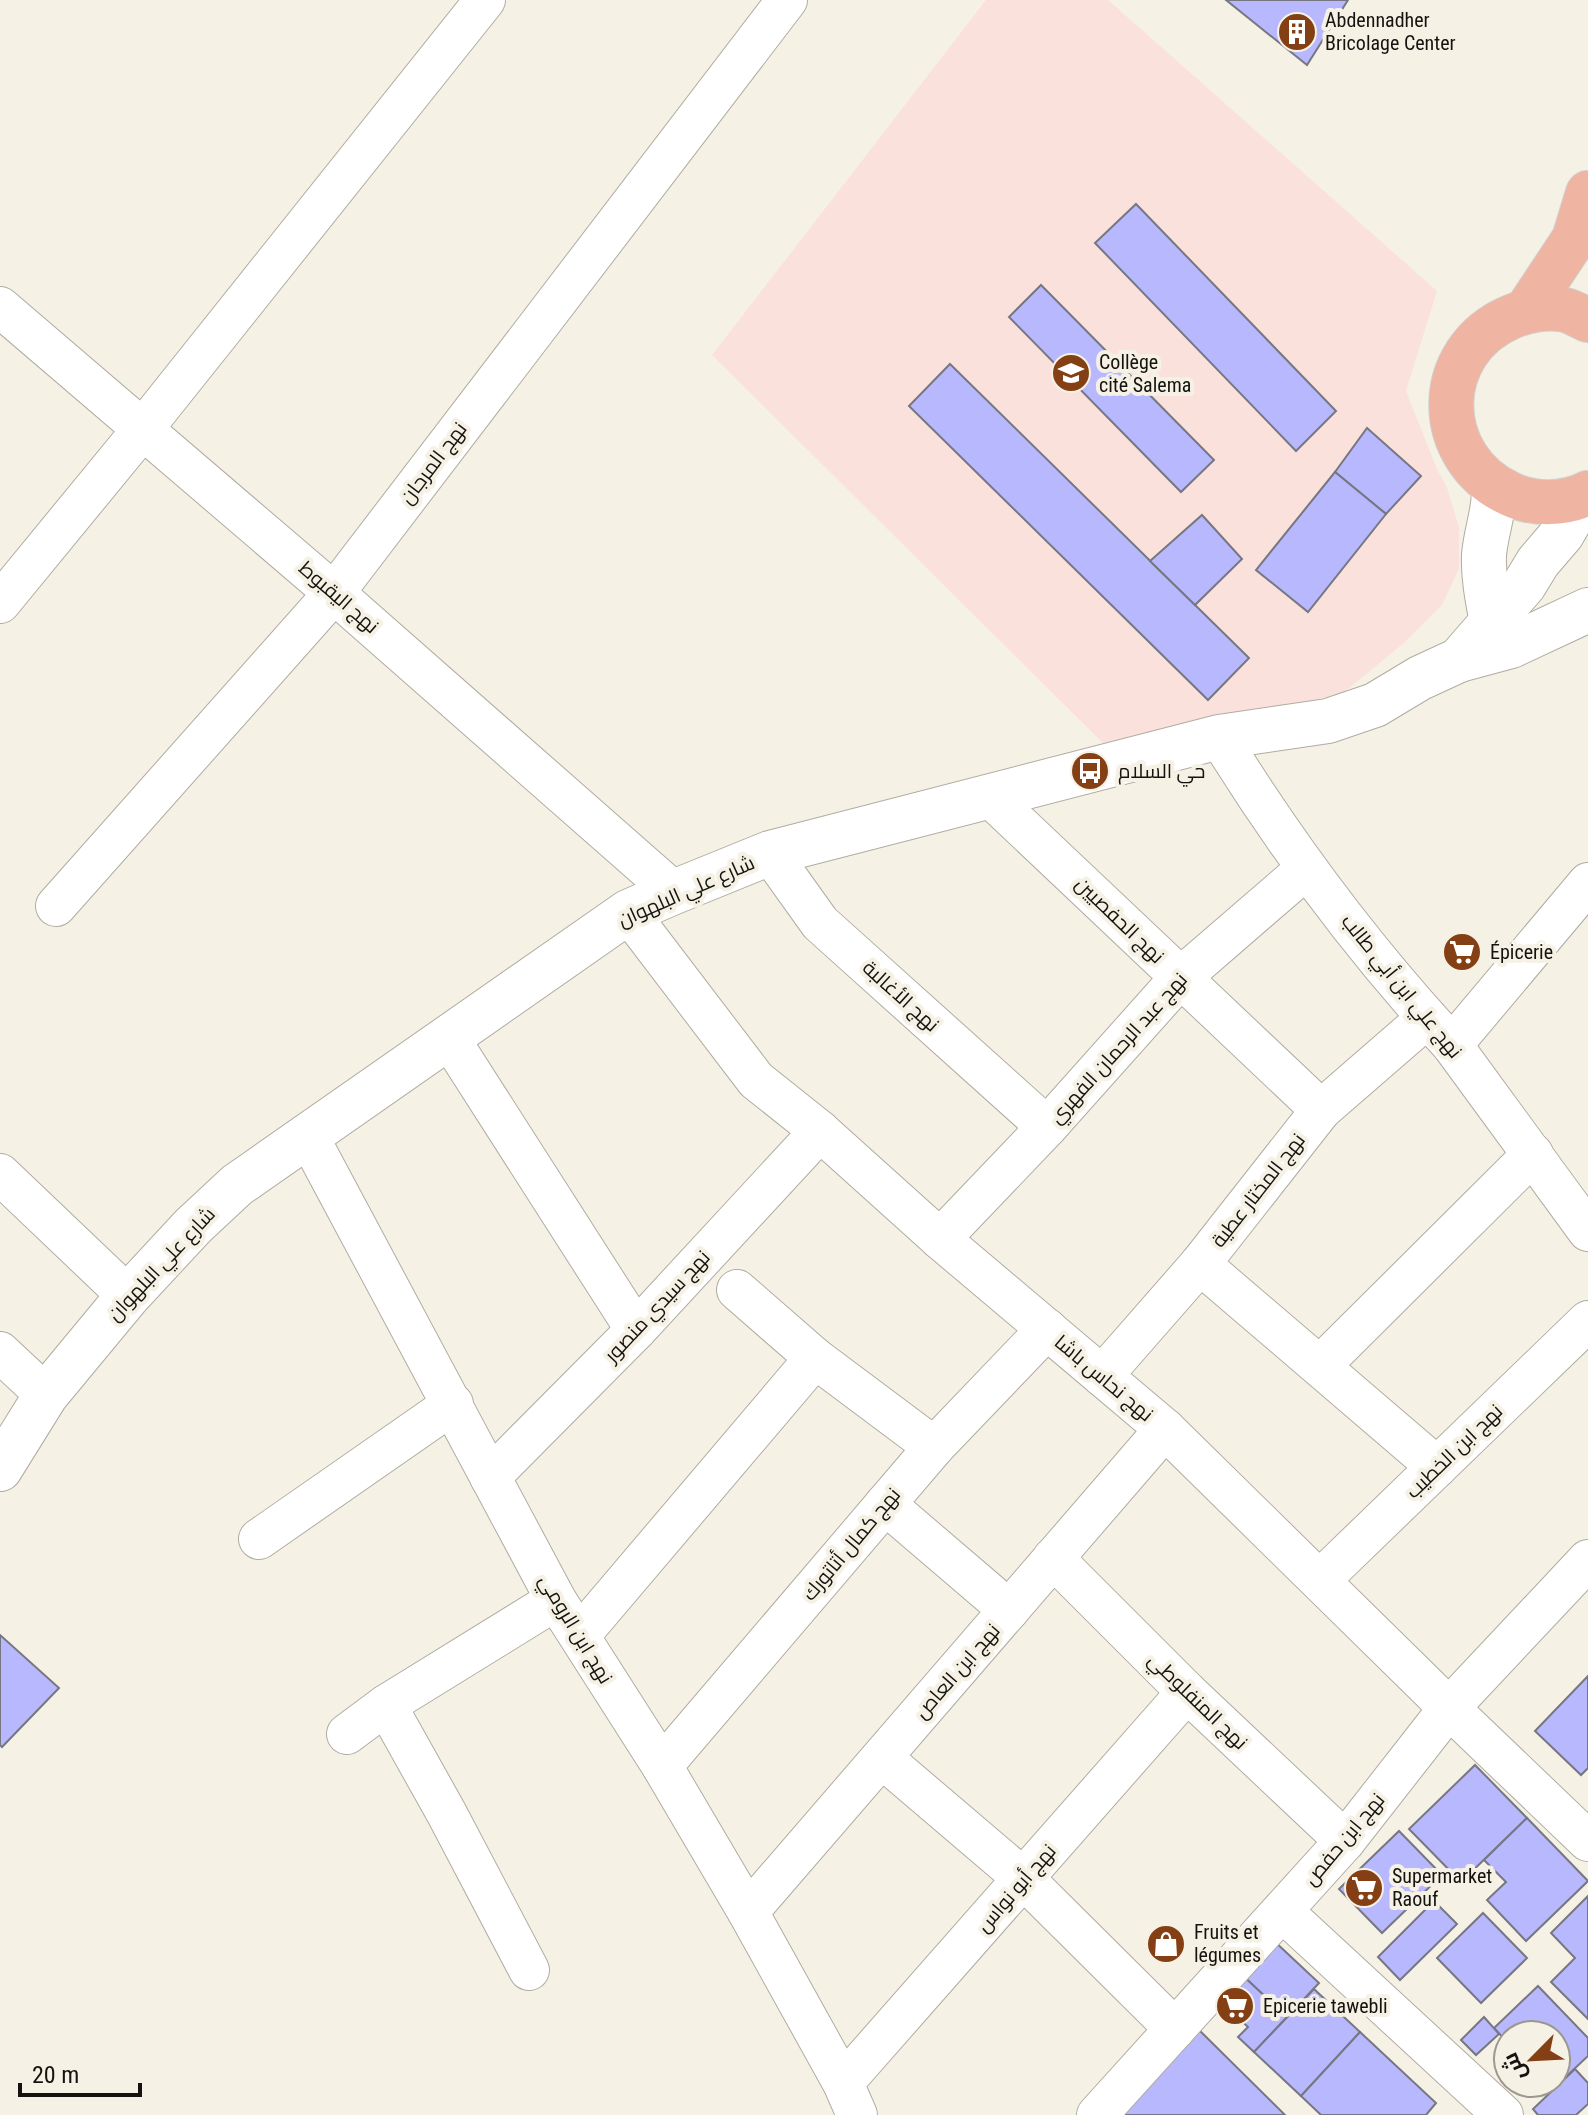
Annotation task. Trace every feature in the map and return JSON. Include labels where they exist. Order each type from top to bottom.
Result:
[{"type":"highway","points":[[1527,310],[1574,239],[1588,193]]},
{"type":"highway","points":[[1586,494],[1553,502],[1522,500],[1494,487],[1467,460],[1452,425],[1451,387],[1466,352],[1492,325],[1527,310],[1565,310],[1588,320]]},
{"type":"street","points":[[0,603],[485,0]]},
{"type":"street","name":"نهج المرجان","points":[[56,906],[334,593],[787,0]]},
{"type":"street","name":"نهج اليقبوط","points":[[0,307],[334,593],[674,892]]},
{"type":"street","points":[[1492,623],[1484,556],[1495,506],[1494,487]]},
{"type":"street","name":"شارع علي البلهوان","points":[[0,1469],[46,1395],[128,1296],[193,1226],[237,1185],[628,912],[770,853],[1219,737],[1328,721],[1375,705],[1420,678],[1459,660],[1558,540],[1586,494]]},
{"type":"street","points":[[1459,660],[1511,646],[1588,610]]},
{"type":"street","name":"نهج علي ابن أبي طالب","points":[[1219,737],[1262,807],[1306,869],[1440,1032],[1588,1231]]},
{"type":"street","name":"نهج الحفصيين","points":[[989,796],[1321,1110]]},
{"type":"street","name":"نهج الأغالبة","points":[[770,853],[820,923],[1047,1127]]},
{"type":"street","name":"نهج عبد الرحمان الفهري","points":[[940,1239],[1047,1127],[1180,978],[1306,869]]},
{"type":"street","name":"نهج المختار عطية","points":[[1102,1376],[1200,1264],[1321,1110],[1440,1032],[1588,883]]},
{"type":"street","name":"نهج نحاس باشا","points":[[628,912],[756,1080],[820,1131],[940,1239],[1165,1429],[1588,1841]]},
{"type":"street","points":[[449,1038],[636,1330]]},
{"type":"street","name":"نهج سيدي منصور","points":[[490,1477],[636,1330],[820,1131]]},
{"type":"street","name":"نهج ابن الرومي","points":[[308,1136],[556,1600],[662,1766],[748,1912],[850,2099]]},
{"type":"street","points":[[1321,1365],[1533,1154]]},
{"type":"street","points":[[0,1174],[128,1296]]},
{"type":"street","points":[[1200,1264],[1437,1467]]},
{"type":"street","points":[[737,1290],[815,1358],[934,1447]]},
{"type":"street","name":"نهج ابن الخطيب","points":[[1320,1580],[1588,1321]]},
{"type":"street","name":"نهج كمال أتاتورك","points":[[662,1766],[934,1447],[1047,1329]]},
{"type":"street","points":[[0,1352],[46,1395]]},
{"type":"street","points":[[580,1635],[815,1358]]},
{"type":"street","points":[[259,1539],[453,1404]]},
{"type":"street","name":"نهج ابن العاص","points":[[748,1912],[1165,1429]]},
{"type":"street","points":[[885,1504],[1009,1610]]},
{"type":"street","name":"نهج المنفلوطي","points":[[1053,1558],[1187,1692],[1345,1841]]},
{"type":"street","name":"نهج ابن حفص","points":[[1097,2115],[1345,1841],[1449,1708],[1588,1560]]},
{"type":"street","points":[[347,1734],[386,1705],[556,1600]]},
{"type":"street","name":"نهج أبو نواس","points":[[850,2099],[1024,1879],[1187,1692]]},
{"type":"street","points":[[386,1705],[529,1970]]},
{"type":"street","points":[[882,1758],[1024,1879],[1175,2029]]},
{"type":"street","points":[[1282,1911],[1503,2115]]},
{"type":"shaded area","name":"Collège cité Salema","points":[[986,0],[1108,0],[1437,291],[1406,391],[1447,488],[1459,527],[1459,569],[1442,605],[1404,643],[1343,693],[1109,749],[712,355]]},
{"type":"building","name":"Abdennadher Bricolage Center","points":[[1226,0],[1348,0],[1307,65]]},
{"type":"building","points":[[1136,204],[1336,411],[1296,451],[1095,243]]},
{"type":"building","points":[[1041,285],[1214,460],[1181,492],[1009,317]]},
{"type":"building","points":[[950,364],[1249,658],[1208,700],[909,406]]},
{"type":"building","points":[[1367,428],[1421,476],[1386,514],[1335,472]]},
{"type":"building","points":[[1335,472],[1386,514],[1308,612],[1256,570]]},
{"type":"building","points":[[1202,515],[1242,559],[1195,605],[1150,561]]},
{"type":"building","points":[[0,1635],[59,1688],[2,1747],[0,1745]]},
{"type":"building","points":[[1588,1676],[1588,1768],[1581,1775],[1535,1731]]},
{"type":"building","points":[[1475,1765],[1527,1818],[1461,1882],[1409,1829]]},
{"type":"building","points":[[1527,1818],[1588,1881],[1526,1941],[1487,1900],[1506,1882],[1484,1860]]},
{"type":"building","points":[[1399,1831],[1442,1875],[1382,1933],[1339,1889]]},
{"type":"building","points":[[1588,1896],[1588,2019],[1551,1982],[1575,1958],[1551,1933]]},
{"type":"building","points":[[1434,1901],[1457,1924],[1400,1980],[1378,1957]]},
{"type":"building","points":[[1483,1913],[1527,1958],[1481,2003],[1437,1958]]},
{"type":"building","points":[[1273,1940],[1319,1983],[1287,2017],[1241,1974]]},
{"type":"building","points":[[1241,1974],[1287,2017],[1254,2052],[1238,2037],[1248,2027],[1218,1999]]},
{"type":"building","points":[[1538,1986],[1570,2019],[1503,2019]]},
{"type":"building","points":[[1314,1989],[1360,2032],[1301,2096],[1254,2052]]},
{"type":"building","points":[[1484,2017],[1492,2026],[1492,2040],[1476,2055],[1461,2040]]},
{"type":"building","points":[[1189,2020],[1285,2115],[1113,2115]]},
{"type":"building","points":[[1572,2021],[1588,2038],[1588,2056],[1572,2071]]},
{"type":"building","points":[[1360,2032],[1436,2103],[1426,2115],[1321,2115],[1301,2096]]},
{"type":"building","points":[[1575,2069],[1588,2083],[1588,2104],[1576,2115],[1538,2115],[1533,2109],[1544,2099],[1572,2099],[1572,2072]]},
{"type":"place","name":"Abdennadher Bricolage Center","points":[[1297,32]]},
{"type":"place","name":"Collège cité Salema","points":[[1071,373]]},
{"type":"place","name":"حي السلام","points":[[1090,771]]},
{"type":"place","name":"Épicerie","points":[[1462,952]]},
{"type":"place","name":"Supermarket Raouf","points":[[1364,1888]]},
{"type":"place","name":"Fruits et légumes","points":[[1166,1944]]},
{"type":"place","name":"Epicerie tawebli","points":[[1235,2006]]}]
